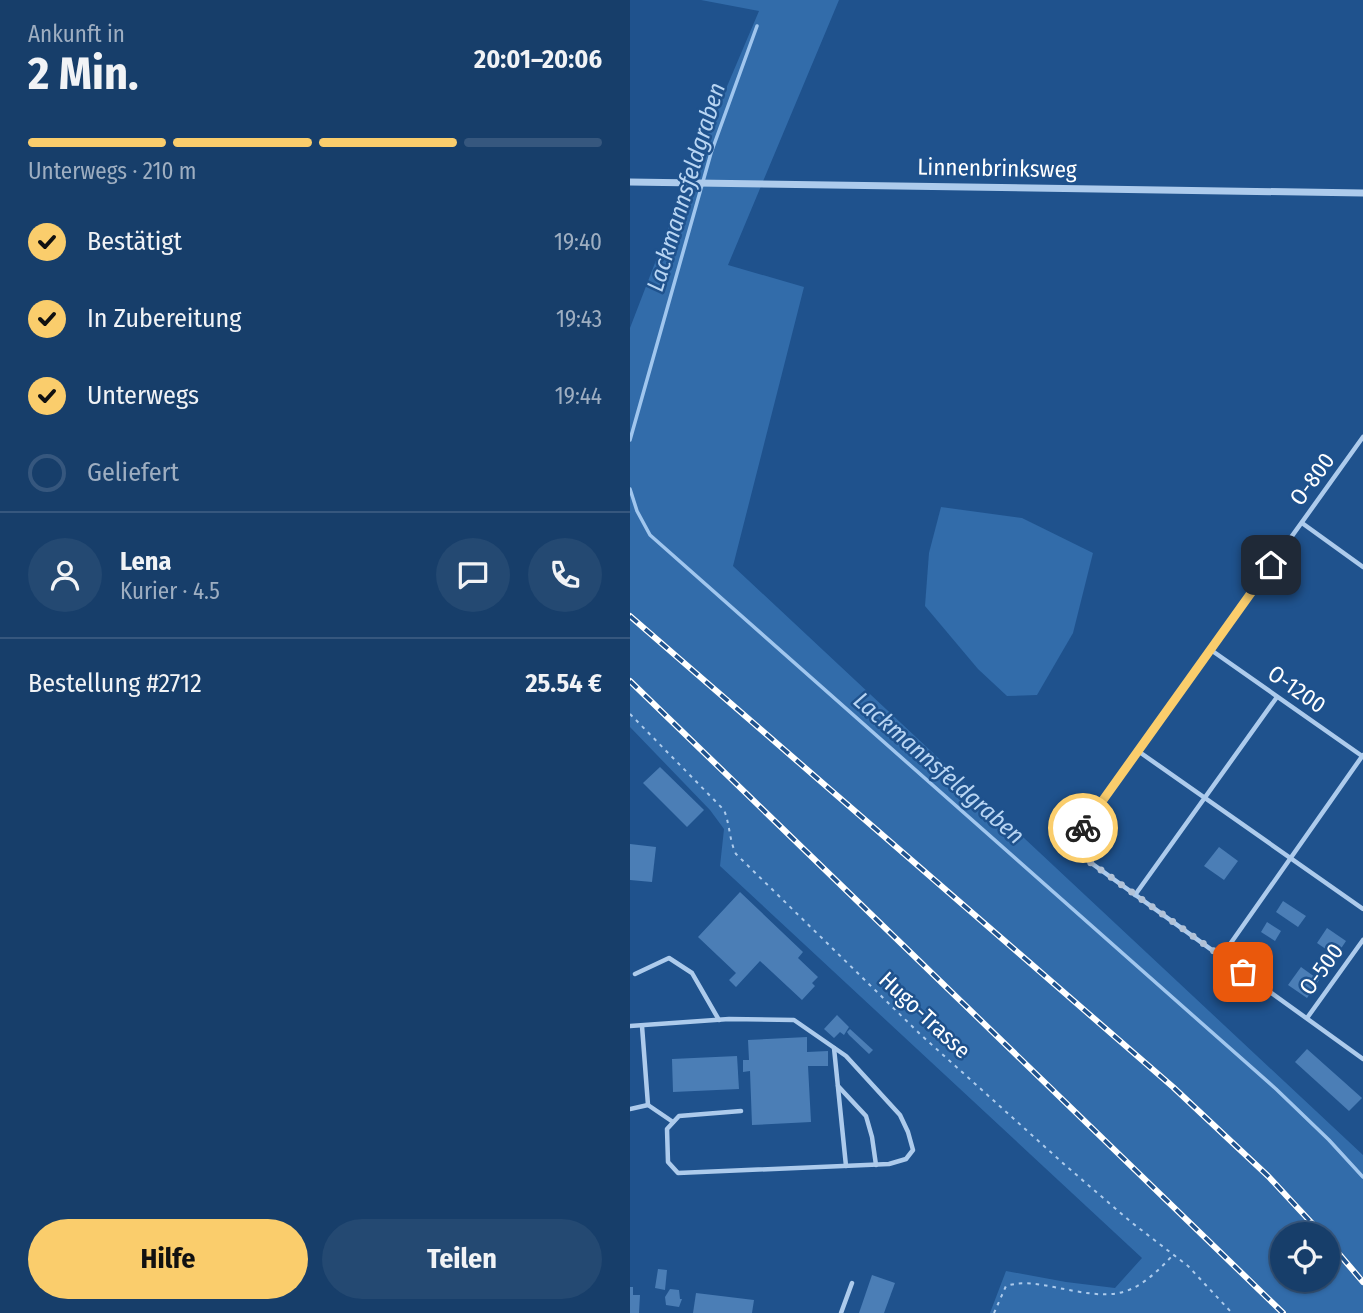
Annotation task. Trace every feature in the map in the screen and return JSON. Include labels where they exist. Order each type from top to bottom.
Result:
[{"type":"street","name":"Linnenbrinksweg","points":[[630,182],[1363,193]]},
{"type":"lane","name":"O-800","points":[[1135,895],[1069,847],[1363,438]]},
{"type":"lane","points":[[1302,523],[1363,567]]},
{"type":"lane","name":"O-1200","points":[[1211,650],[1363,756]]},
{"type":"lane","points":[[1277,696],[1135,895],[1363,1059]]},
{"type":"lane","points":[[1138,751],[1363,909]]},
{"type":"lane","points":[[1221,957],[1363,756]]},
{"type":"lane","name":"O-500","points":[[1307,1018],[1363,940]]},
{"type":"lane","points":[[635,974],[668,958],[692,973],[719,1020]]},
{"type":"lane","points":[[630,1026],[719,1020],[794,1020],[846,1056],[900,1115],[913,1150],[906,1159],[876,1165],[678,1173],[668,1162],[667,1129],[679,1116],[741,1111]]},
{"type":"lane","points":[[642,1025],[648,1105]]},
{"type":"lane","points":[[834,1047],[846,1166]]},
{"type":"lane","points":[[837,1085],[866,1116],[876,1165]]},
{"type":"lane","points":[[630,1109],[648,1105],[673,1122]]},
{"type":"lane","points":[[841,1313],[852,1283]]},
{"type":"path","name":"Hugo-Trasse","points":[[630,714],[724,810],[736,854],[969,1078],[1065,1165],[1195,1273],[1232,1313]]},
{"type":"path","points":[[993,1313],[1006,1286],[1018,1282],[1073,1291],[1122,1294],[1158,1270],[1172,1256]]},
{"type":"shaded area","points":[[701,0],[839,0],[728,265],[804,287],[733,566],[1363,1155],[1363,1313],[990,1313],[1006,1271],[1115,1288],[1142,1258],[720,866],[724,829],[710,810],[630,727],[630,328],[683,190],[759,11]]},
{"type":"shaded area","points":[[941,507],[1022,518],[1093,553],[1073,633],[1037,695],[1007,696],[978,669],[925,606],[929,553]]},
{"type":"building","points":[[660,767],[704,810],[687,827],[643,783]]},
{"type":"building","points":[[630,844],[656,847],[652,882],[630,880]]},
{"type":"building","points":[[1219,847],[1238,861],[1224,880],[1204,866]]},
{"type":"building","points":[[740,892],[803,952],[798,958],[818,977],[812,983],[815,986],[802,1000],[760,961],[736,987],[729,980],[736,973],[698,937]]},
{"type":"building","points":[[1283,901],[1306,916],[1298,927],[1276,912]]},
{"type":"building","points":[[1267,922],[1281,931],[1275,941],[1261,932]]},
{"type":"building","points":[[1327,928],[1346,941],[1336,956],[1317,943]]},
{"type":"building","points":[[1301,967],[1319,980],[1307,998],[1288,985]]},
{"type":"building","points":[[837,1015],[849,1027],[844,1035],[840,1032],[834,1038],[824,1029]]},
{"type":"building","points":[[850,1029],[873,1050],[869,1054],[849,1035],[847,1032]]},
{"type":"building","points":[[807,1037],[807,1052],[828,1051],[828,1066],[808,1066],[811,1122],[752,1125],[750,1071],[743,1072],[743,1060],[749,1060],[748,1040]]},
{"type":"building","points":[[1307,1049],[1362,1098],[1349,1111],[1295,1062]]},
{"type":"building","points":[[737,1056],[739,1089],[673,1092],[672,1059]]},
{"type":"building","points":[[658,1269],[667,1270],[665,1290],[655,1288]]},
{"type":"building","points":[[872,1275],[895,1283],[884,1313],[859,1313]]},
{"type":"building","points":[[630,1287],[633,1287],[633,1295],[640,1295],[639,1313],[630,1313]]},
{"type":"building","points":[[670,1289],[679,1290],[682,1299],[679,1307],[666,1305],[665,1297]]},
{"type":"building","points":[[696,1293],[754,1300],[752,1313],[693,1313]]},
{"type":"waterway","name":"Lackmannsfeldgraben","points":[[630,440],[711,153],[757,26]]},
{"type":"waterway","name":"Lackmannsfeldgraben","points":[[630,489],[637,511],[650,535],[1276,1089],[1363,1177]]},
{"type":"railway","points":[[630,616],[1173,1087],[1268,1176],[1311,1222]]},
{"type":"railway","points":[[630,681],[1283,1313]]},
{"type":"railway","points":[[1340,1255],[1363,1282]]},
{"type":"way so far","points":[[1083,828],[1069,847],[1243,972]]},
{"type":"route","points":[[1083,828],[1271,565]]}]
